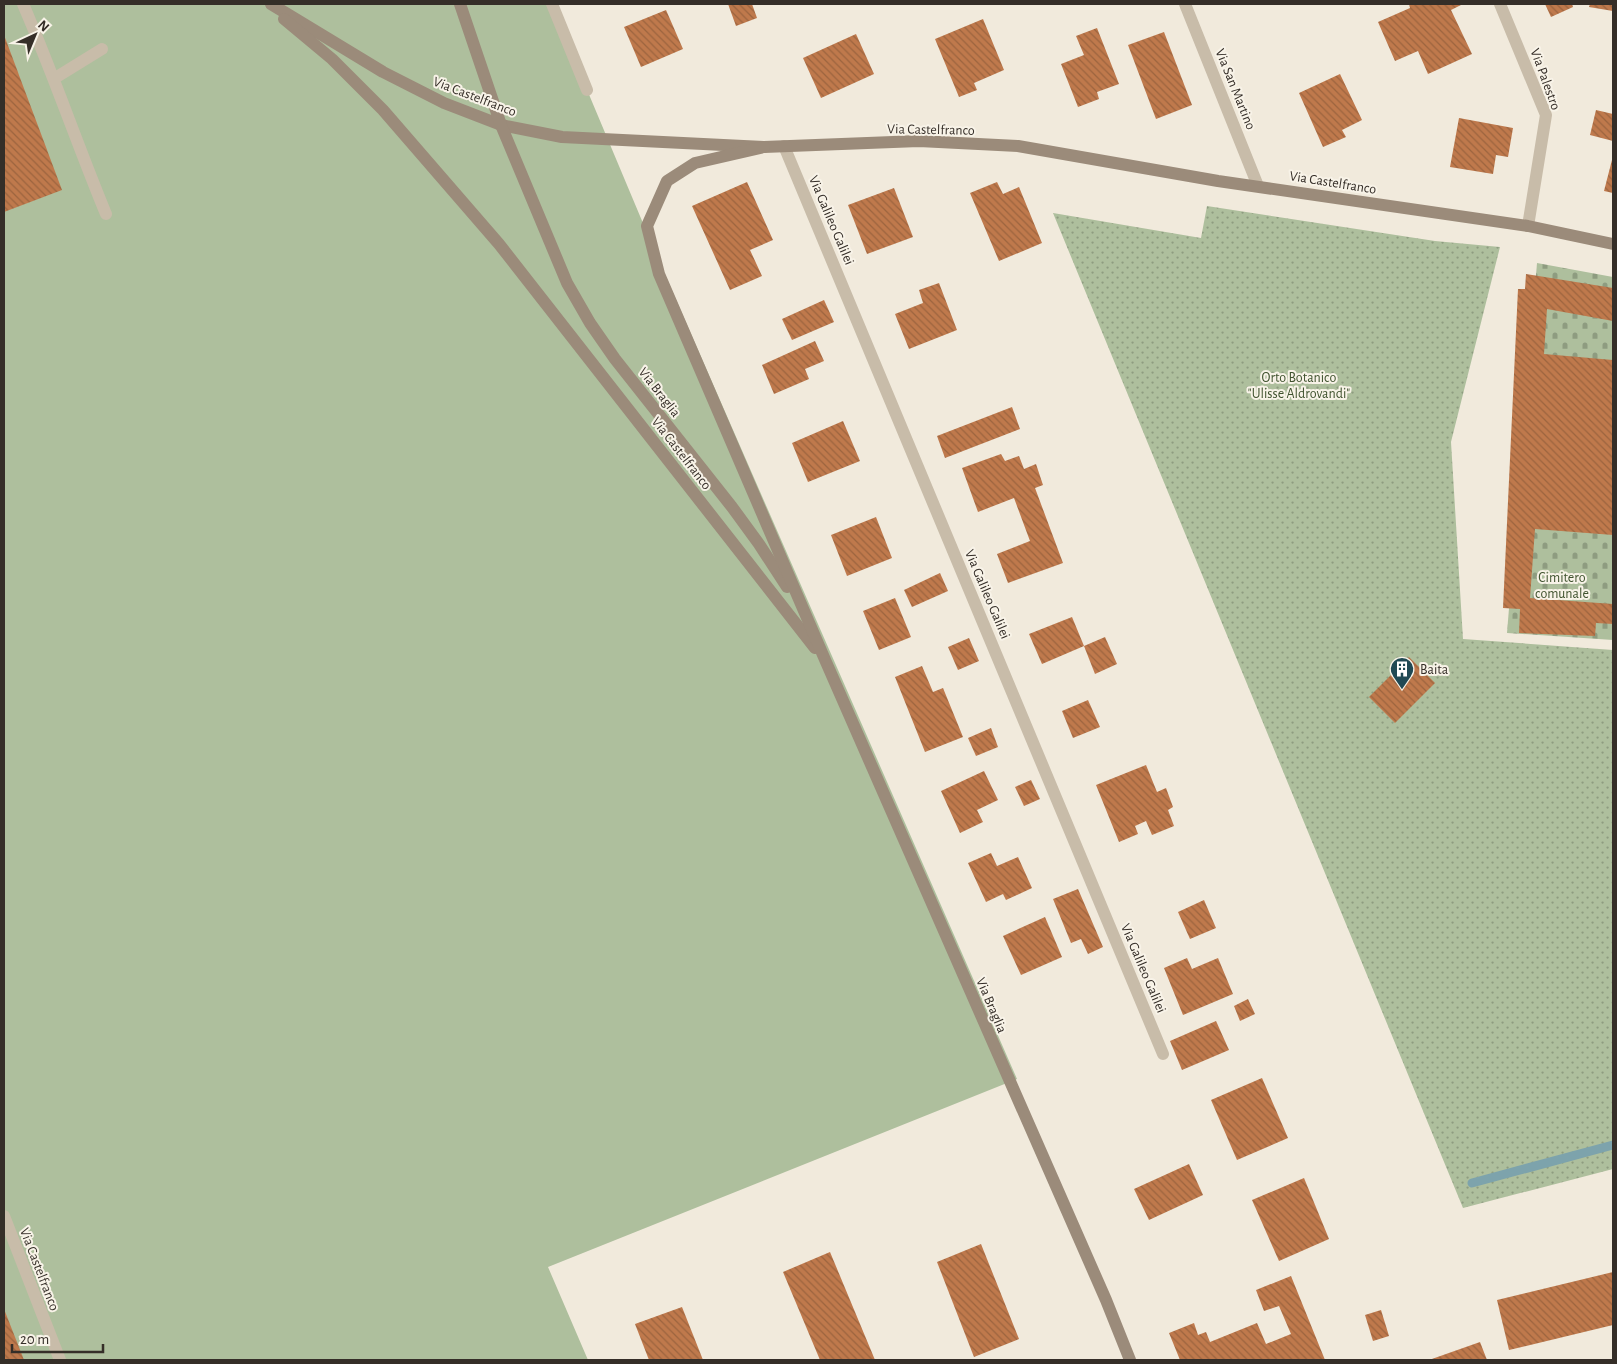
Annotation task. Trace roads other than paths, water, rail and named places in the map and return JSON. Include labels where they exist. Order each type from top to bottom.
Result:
[{"type":"street","points":[[23,4],[55,78],[60,101],[106,214]]},
{"type":"street","name":"Via Castelfranco","points":[[266,4],[332,59],[383,110],[499,244],[826,662]]},
{"type":"street","name":"Via Castelfranco","points":[[271,4],[383,72],[444,103],[501,124],[562,138],[764,147],[919,142],[1018,146],[1258,186],[1528,226],[1613,244]]},
{"type":"street","name":"Via Braglia","points":[[460,4],[501,124],[567,283],[590,323],[615,359],[759,544],[785,584],[826,662]]},
{"type":"street","points":[[552,4],[587,90]]},
{"type":"street","name":"Via San Martino","points":[[1185,4],[1258,186]]},
{"type":"street","name":"Via Palestro","points":[[1500,4],[1546,114],[1528,226]]},
{"type":"street","points":[[55,78],[102,49]]},
{"type":"street","name":"Via Galileo Galilei","points":[[784,146],[1163,1054]]},
{"type":"street","name":"Via Braglia","points":[[764,147],[696,163],[667,181],[647,226],[660,274],[826,662],[1106,1300],[1130,1360]]},
{"type":"street","name":"Via Castelfranco","points":[[4,1216],[60,1360]]},
{"type":"waterway","points":[[1472,1183],[1613,1145]]},
{"type":"place","name":"Baita","points":[[1402,690]]},
{"type":"park label","name":"Orto Botanico \"Ulisse Aldrovandi\"","points":[[1299,386]]},
{"type":"park label","name":"Cimitero comunale","points":[[1562,586]]}]
